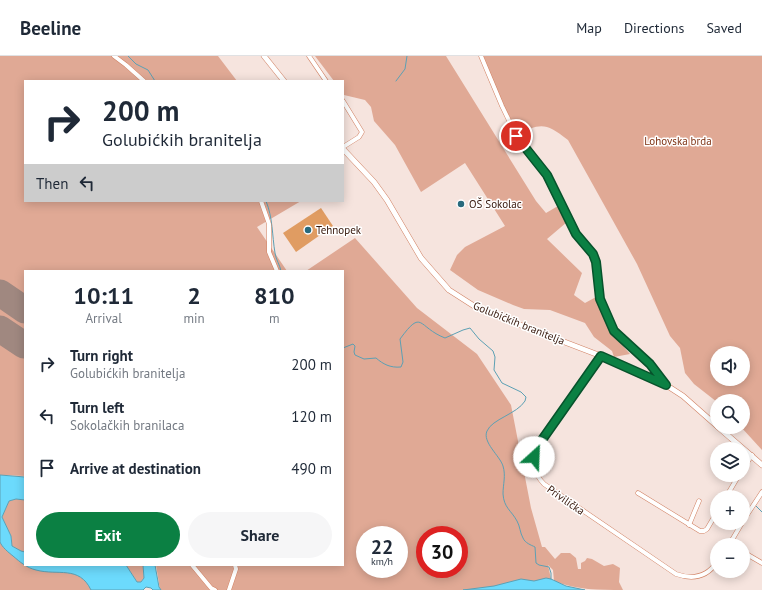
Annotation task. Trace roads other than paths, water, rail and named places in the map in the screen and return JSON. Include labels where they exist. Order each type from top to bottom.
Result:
[{"type":"street","points":[[114,56],[143,80]]},
{"type":"street","points":[[264,56],[283,80]]},
{"type":"street","points":[[309,56],[325,80]]},
{"type":"street","points":[[481,56],[516,136],[547,175],[576,234],[593,254],[596,262],[600,299],[614,331],[650,364],[666,385]]},
{"type":"street","points":[[344,103],[362,132],[359,137],[344,147]]},
{"type":"street","name":"Golubićkih branitelja","points":[[344,149],[374,182],[387,200],[421,258],[448,290],[474,306],[601,356],[666,385],[684,396],[710,420]]},
{"type":"street","points":[[261,202],[269,224],[269,252],[278,270]]},
{"type":"street","name":"Privilička","points":[[601,356],[537,447],[534,457],[537,476],[544,484],[676,574],[692,577],[702,576],[710,571]]},
{"type":"street","name":"Golubićkih branitelja","points":[[726,434],[762,465]]},
{"type":"street","points":[[638,492],[700,531],[707,529],[710,524]]},
{"type":"street","points":[[750,510],[762,492]]},
{"type":"street","points":[[689,525],[699,501]]},
{"type":"street","points":[[750,556],[762,563]]},
{"type":"street","points":[[193,566],[211,588],[215,590]]},
{"type":"street","points":[[228,590],[236,569],[235,566]]},
{"type":"water","points":[[0,475],[24,477],[24,500],[16,499],[9,501],[2,517],[11,536],[12,546],[24,552],[24,564],[5,549],[0,542]]},
{"type":"water","points":[[27,566],[127,566],[137,582],[141,582],[144,578],[143,566],[155,566],[159,587],[161,590],[153,590],[146,587],[143,590],[91,590],[86,582],[74,574],[36,570]]},
{"type":"water","points":[[546,578],[566,586],[585,590],[463,590],[494,586],[521,579],[534,581]]},
{"type":"waterway","points":[[128,56],[136,64],[148,70],[154,80]]},
{"type":"waterway","points":[[396,81],[405,69],[407,56]]},
{"type":"waterway","points":[[266,202],[271,220],[276,256],[281,270]]},
{"type":"waterway","points":[[344,348],[353,344],[355,346],[355,355],[364,359],[376,358],[387,365],[401,367],[403,362],[400,339],[407,330],[417,322],[445,338],[470,328],[479,339],[493,351],[495,357],[494,370],[502,383],[521,392],[526,397],[521,406],[490,427],[486,435],[487,440],[503,466],[503,494],[505,503],[515,517],[524,540],[528,544],[535,547],[536,563],[549,567],[551,579]]},
{"type":"waterway","points":[[755,505],[762,512]]},
{"type":"place","name":"OŠ Sokolac","points":[[461,204]]},
{"type":"place","name":"Tehnopek","points":[[308,230]]},
{"type":"park label","name":"Lohovska brda","points":[[678,141]]}]
